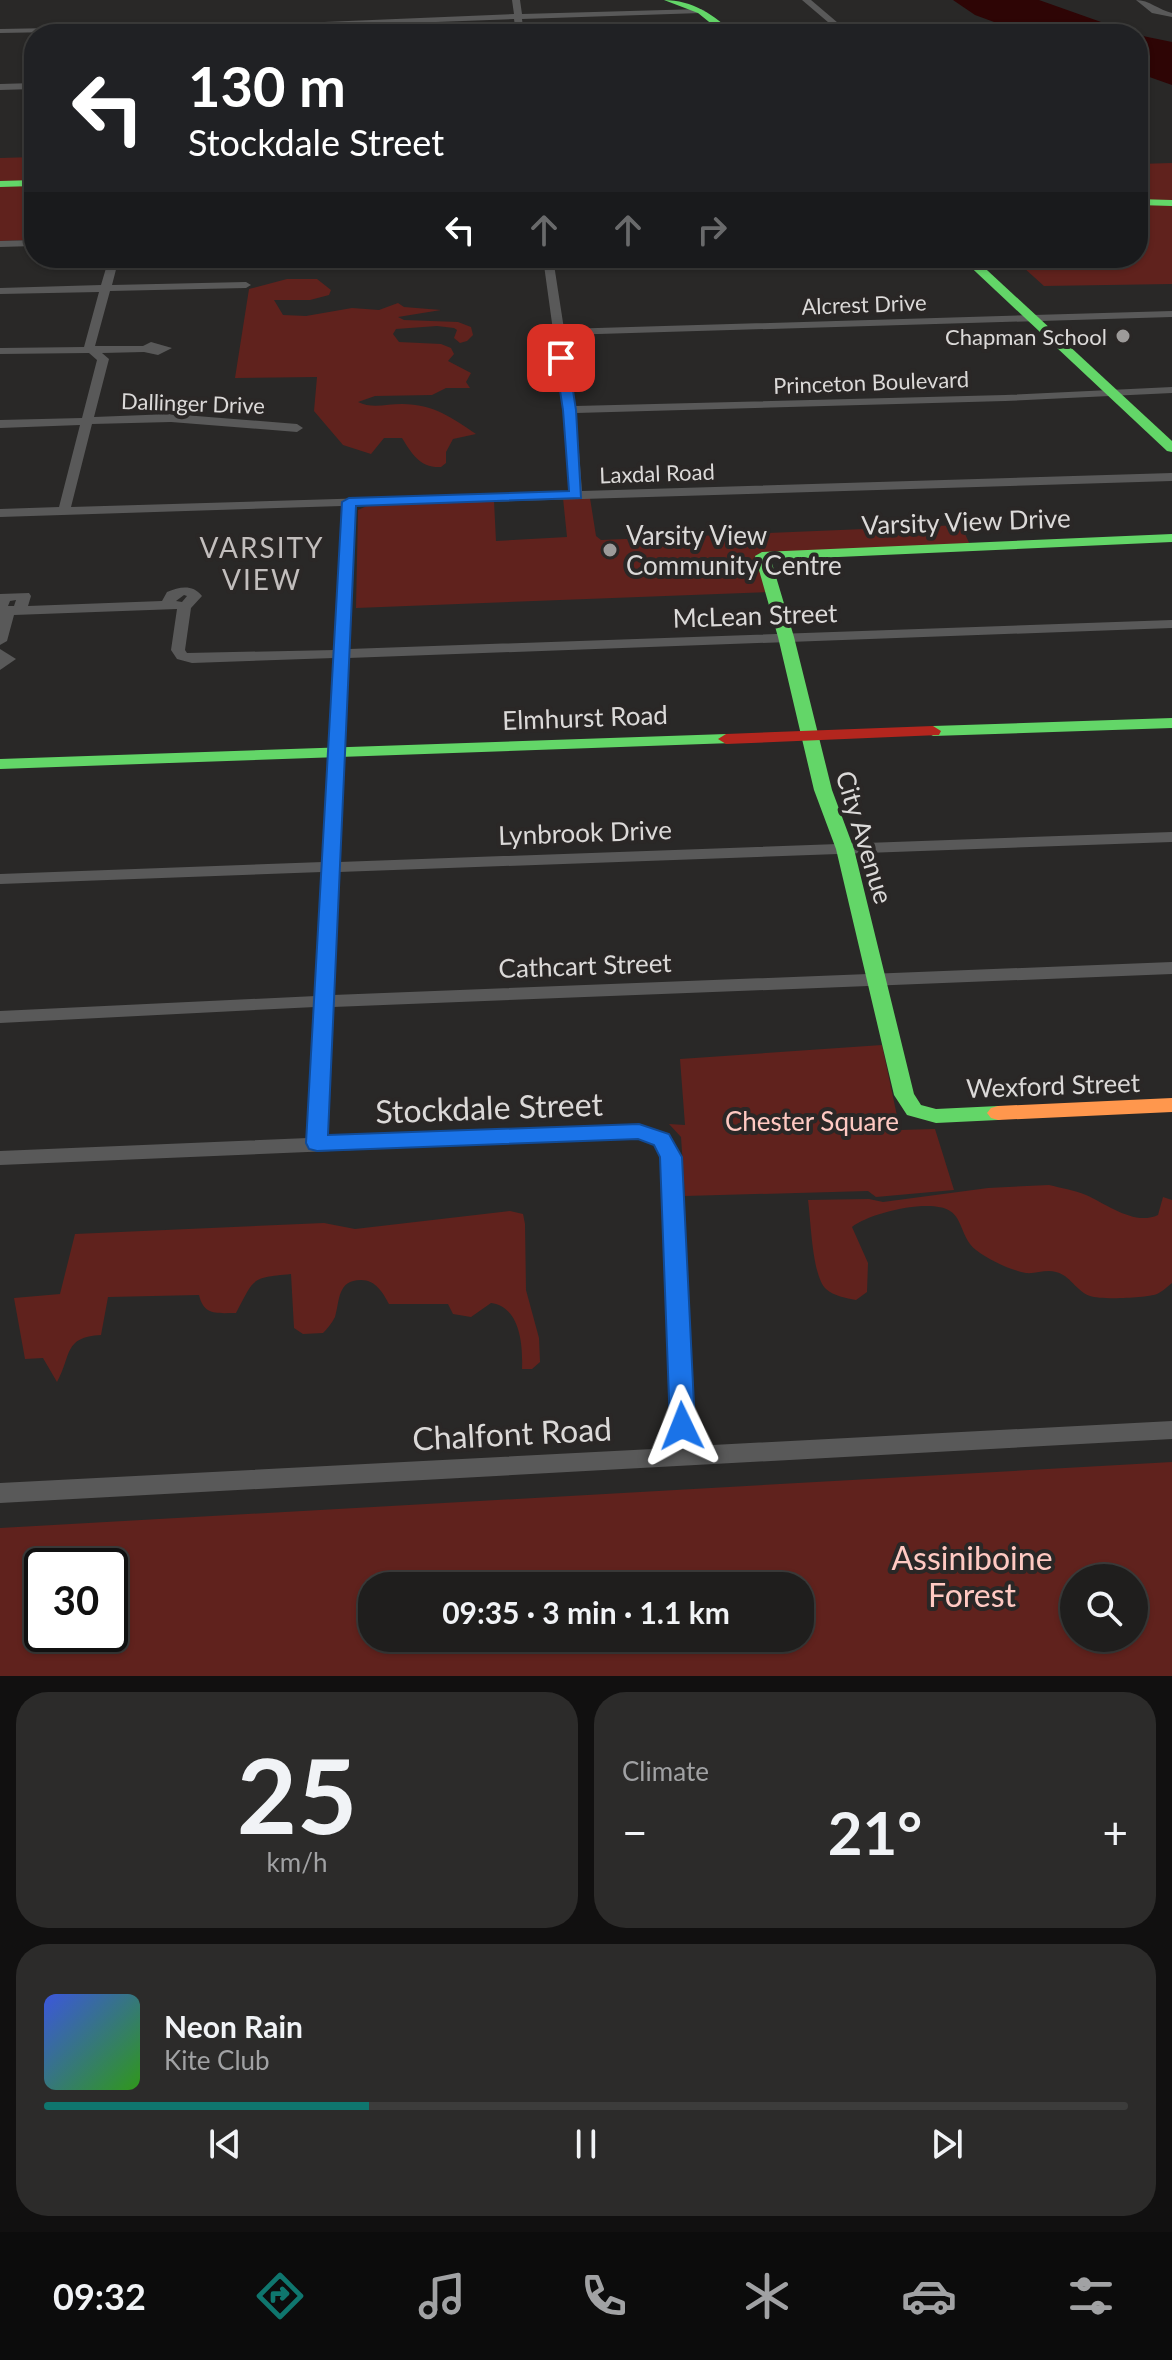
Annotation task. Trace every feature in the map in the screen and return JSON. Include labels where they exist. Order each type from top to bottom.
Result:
[{"type":"street","points":[[516,0],[519,24]]},
{"type":"street","points":[[668,0],[723,16],[732,24]]},
{"type":"street","points":[[806,0],[835,24]]},
{"type":"street","points":[[1140,0],[1152,9],[1172,15]]},
{"type":"street","points":[[324,24],[693,6],[717,24]]},
{"type":"street","points":[[0,31],[24,31]]},
{"type":"street","points":[[0,87],[24,86]]},
{"type":"street","points":[[0,175],[24,174]]},
{"type":"street","points":[[0,184],[24,183]]},
{"type":"street","points":[[1148,192],[1172,193]]},
{"type":"street","points":[[1148,202],[1172,203]]},
{"type":"street","points":[[0,244],[24,243]]},
{"type":"street","points":[[89,348],[111,268]]},
{"type":"street","points":[[549,268],[570,410],[576,495]]},
{"type":"street","points":[[980,268],[1042,318],[1123,393],[1172,448]]},
{"type":"street","points":[[999,268],[1042,318]]},
{"type":"street","points":[[0,291],[246,285]]},
{"type":"street","name":"Alcrest Drive","points":[[557,332],[1172,314]]},
{"type":"street","points":[[64,511],[103,359],[89,348]]},
{"type":"street","points":[[0,351],[146,349]]},
{"type":"street","name":"Princeton Boulevard","points":[[570,410],[1172,390]]},
{"type":"street","points":[[1123,393],[1172,429]]},
{"type":"street","name":"Dallinger Drive","points":[[1,425],[171,418],[297,428]]},
{"type":"street","name":"Laxdal Road","points":[[0,513],[1172,477]]},
{"type":"street","points":[[317,1143],[349,502]]},
{"type":"street","name":"Varsity View Drive","points":[[762,556],[1172,538]]},
{"type":"street","name":"City Avenue","points":[[762,556],[786,637],[823,790],[845,849],[904,1095],[914,1110],[936,1116]]},
{"type":"street","name":"McLean Street","points":[[7,610],[184,607],[178,650],[182,656],[192,659],[1172,624]]},
{"type":"street","points":[[0,641],[7,610]]},
{"type":"street","points":[[0,653],[9,659],[0,666]]},
{"type":"street","name":"Elmhurst Road","points":[[0,764],[1172,723]]},
{"type":"street","name":"Lynbrook Drive","points":[[0,879],[1172,837]]},
{"type":"street","name":"Cathcart Street","points":[[0,1017],[324,1001],[1172,968]]},
{"type":"street","name":"Wexford Street","points":[[936,1116],[1172,1105]]},
{"type":"street","name":"Stockdale Street","points":[[0,1158],[639,1131],[662,1139],[671,1157],[683,1455]]},
{"type":"street","name":"Chalfont Road","points":[[0,1493],[1172,1430]]},
{"type":"green space","points":[[24,157],[24,240],[0,241],[0,158]]},
{"type":"green space","points":[[1172,163],[1172,284],[1044,286],[1024,268],[1148,268],[1148,164]]},
{"type":"green space","points":[[287,279],[317,279],[331,290],[329,295],[310,300],[274,300],[283,315],[306,316],[352,308],[379,310],[398,303],[404,307],[441,310],[398,317],[404,320],[458,322],[471,327],[473,335],[460,343],[454,338],[457,330],[454,328],[396,329],[393,334],[399,342],[441,344],[451,348],[454,354],[448,361],[471,373],[466,382],[470,388],[446,388],[432,395],[375,396],[358,402],[374,406],[424,406],[476,434],[453,439],[446,452],[446,463],[441,467],[422,462],[402,438],[384,438],[371,454],[343,445],[314,411],[317,377],[235,378],[249,289]]},
{"type":"green space","name":"Varsity View Community Centre","points":[[563,498],[590,498],[596,536],[601,540],[961,525],[970,545],[758,554],[769,592],[356,608],[358,510],[369,505],[494,501],[496,541],[567,537]]},
{"type":"green space","name":"Chester Square","points":[[882,1045],[900,1130],[935,1129],[954,1190],[876,1197],[868,1191],[685,1196],[681,1137],[669,1124],[685,1125],[680,1059]]},
{"type":"green space","points":[[1049,1185],[1081,1193],[1122,1213],[1140,1218],[1158,1215],[1163,1197],[1172,1200],[1172,1283],[1151,1295],[1090,1296],[1056,1272],[1026,1273],[987,1257],[967,1240],[954,1214],[941,1207],[929,1206],[885,1212],[852,1227],[868,1263],[867,1292],[856,1300],[833,1293],[821,1282],[815,1261],[808,1200],[869,1199],[883,1202],[988,1188]]},
{"type":"green space","points":[[510,1211],[523,1214],[525,1224],[526,1290],[539,1338],[540,1362],[532,1369],[522,1369],[518,1328],[508,1311],[501,1306],[491,1303],[471,1317],[453,1314],[448,1304],[389,1304],[371,1282],[361,1280],[344,1287],[335,1317],[323,1333],[303,1334],[294,1328],[291,1274],[256,1282],[236,1313],[208,1310],[199,1295],[108,1297],[101,1335],[80,1339],[74,1344],[57,1382],[43,1358],[25,1359],[14,1298],[60,1294],[75,1234],[324,1223],[355,1229]]},
{"type":"green space","name":"Assiniboine Forest","points":[[1172,1462],[1172,1676],[0,1676],[0,1528]]},
{"type":"shaded area","points":[[953,0],[1039,0],[1107,24],[1000,24],[975,15]]},
{"type":"shaded area","points":[[1148,37],[1172,42],[1172,85],[1148,77]]},
{"type":"traffic: fast","points":[[668,0],[701,11],[717,24]]},
{"type":"traffic: fast","points":[[0,184],[24,183]]},
{"type":"traffic: fast","points":[[1148,202],[1172,203]]},
{"type":"traffic: fast","points":[[978,268],[1172,448]]},
{"type":"traffic: fast","points":[[998,1113],[936,1116],[914,1110],[904,1095],[845,849],[823,790],[786,637],[762,556],[1172,538]]},
{"type":"traffic: fast","points":[[933,731],[1172,723]]},
{"type":"traffic: fast","points":[[0,764],[726,739]]},
{"type":"traffic: slow","points":[[998,1113],[1172,1105]]},
{"type":"traffic: jam","points":[[726,739],[933,731]]},
{"type":"place","name":"Chapman School","points":[[1123,336]]},
{"type":"place","name":"Varsity View Community Centre","points":[[610,550]]},
{"type":"district","name":"VARSITY VIEW","points":[[262,563]]},
{"type":"route","points":[[561,358],[570,410],[576,495],[349,502],[317,1143],[639,1131],[662,1139],[671,1157],[682,1426]]}]
